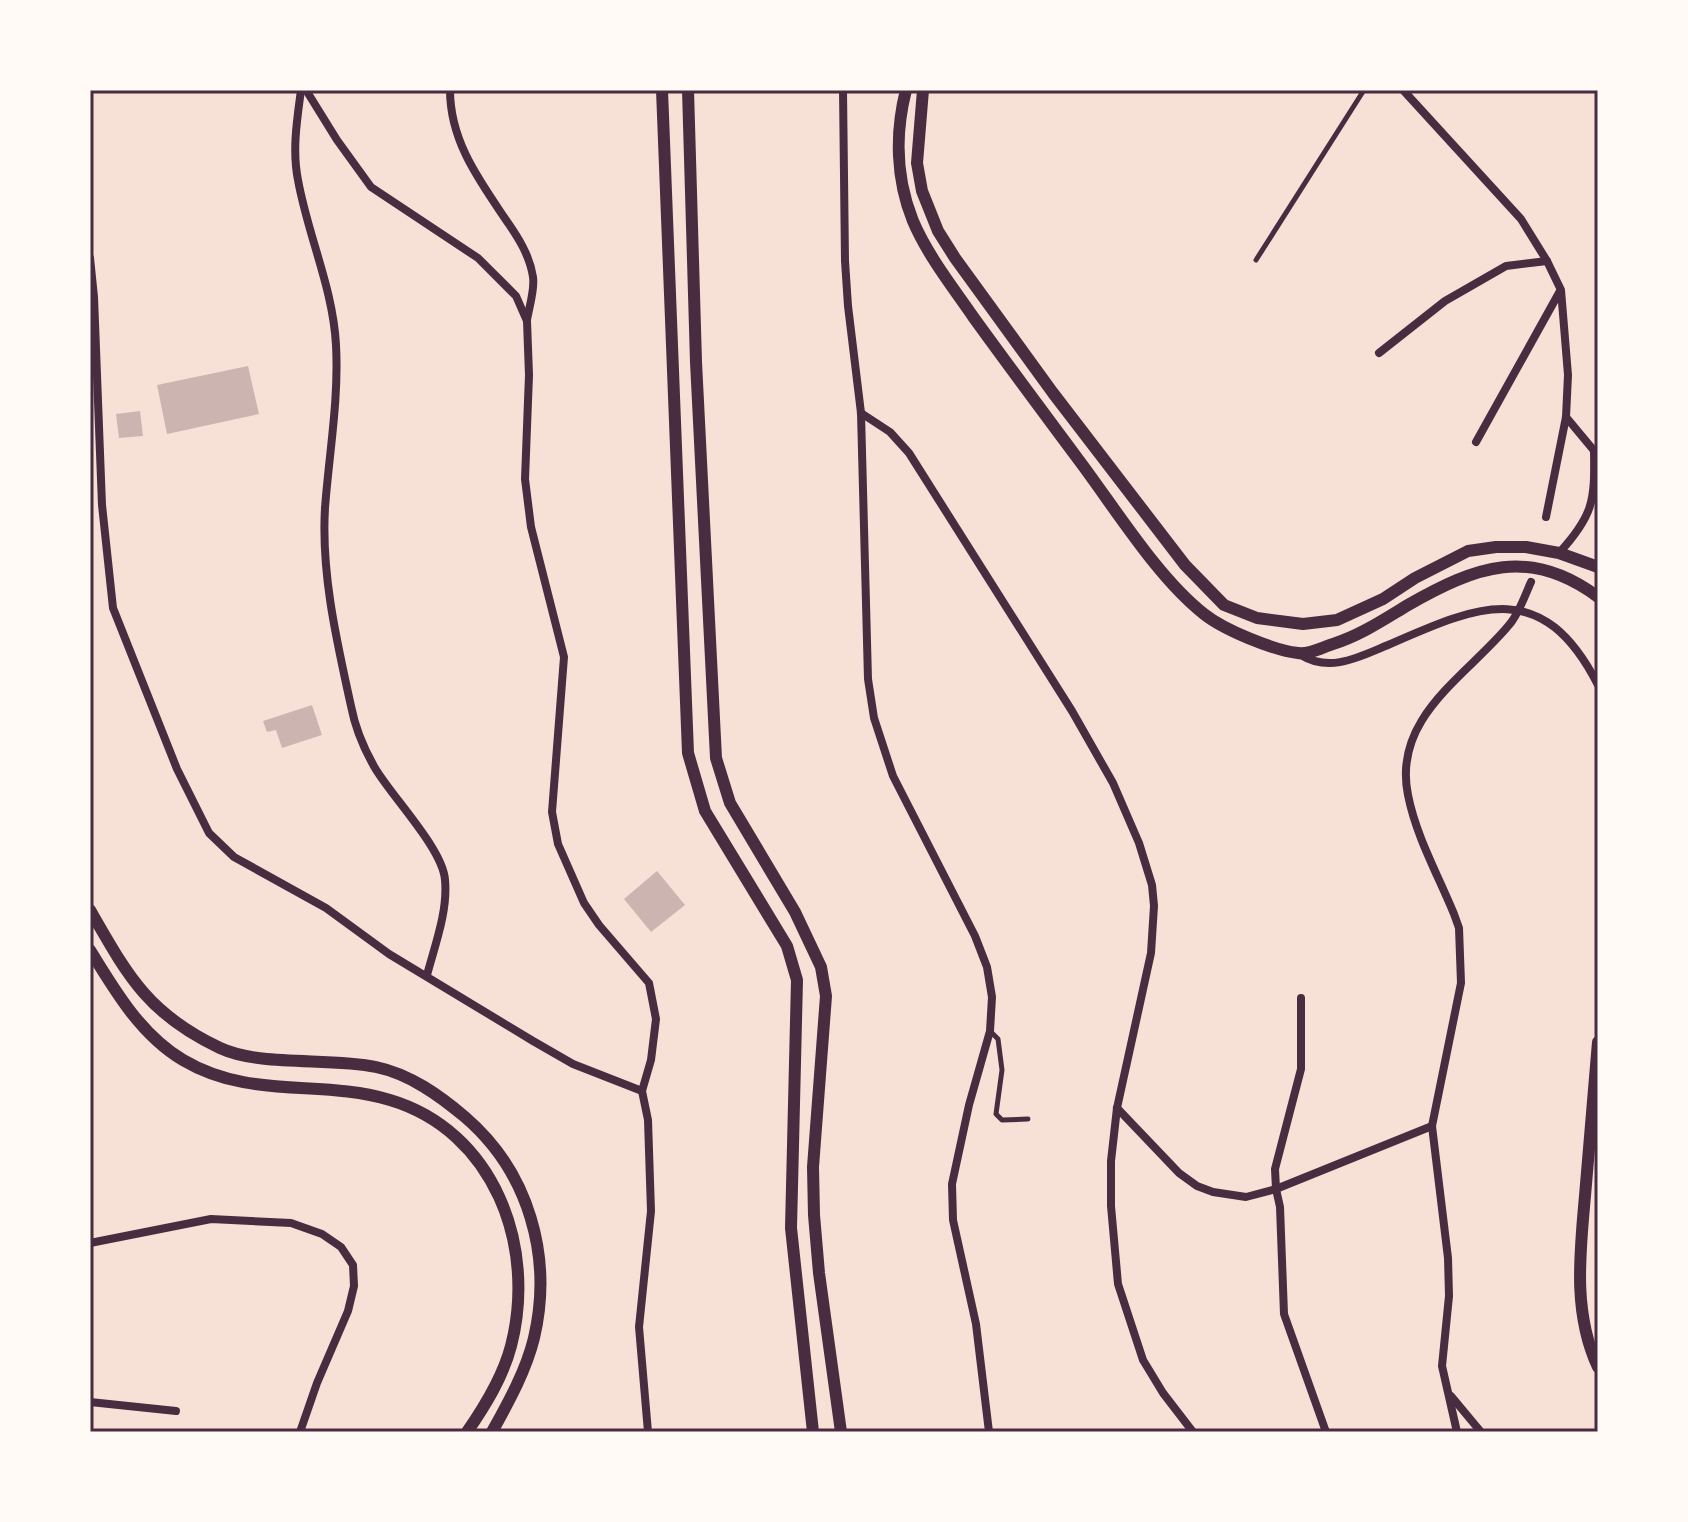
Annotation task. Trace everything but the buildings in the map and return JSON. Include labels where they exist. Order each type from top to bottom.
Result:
[{"type":"street","points":[[304,90],[371,187],[478,258],[516,296],[527,321]]},
{"type":"street","points":[[304,90],[295,139],[297,177],[307,224],[333,306],[336,345],[335,405],[325,510],[328,580],[352,711],[362,740],[376,768],[424,837],[445,875],[446,895],[427,975]]},
{"type":"street","points":[[450,90],[450,102],[468,164],[516,236],[529,260],[534,279],[527,321],[529,375],[525,479],[531,527],[564,657],[552,812],[558,844],[584,903],[649,983],[656,1019],[655,1040],[642,1091],[648,1120],[651,1211],[639,1327],[648,1432]]},
{"type":"street","points":[[662,90],[688,753],[705,811],[787,946],[797,980],[791,1228],[813,1432]]},
{"type":"street","points":[[688,90],[696,362],[716,758],[730,803],[795,912],[821,967],[826,996],[813,1167],[814,1215],[841,1432]]},
{"type":"street","points":[[843,90],[846,276],[861,413],[868,679],[874,718],[898,788],[975,936],[987,967],[992,997],[990,1031],[952,1184],[953,1220],[976,1324],[989,1432]]},
{"type":"street","points":[[906,90],[898,130],[901,180],[912,219],[927,250],[1155,561],[1185,597],[1205,615],[1227,630],[1301,654],[1312,661],[1339,663],[1359,658],[1458,615],[1484,609],[1518,609],[1565,634],[1586,661],[1598,685]]},
{"type":"street","points":[[923,90],[917,163],[938,231],[1053,393],[1185,565],[1224,605],[1257,618],[1303,624],[1337,620],[1383,599],[1415,578],[1468,551],[1496,547],[1526,547],[1559,553],[1598,567]]},
{"type":"street","points":[[1403,90],[1521,219],[1561,290],[1568,375],[1566,417],[1546,517]]},
{"type":"street","points":[[90,258],[102,505],[113,608],[177,769],[209,833],[222,848],[326,908],[389,954],[573,1064],[642,1091]]},
{"type":"street","points":[[940,269],[955,258]]},
{"type":"street","points":[[1379,353],[1445,301],[1506,266],[1547,261]]},
{"type":"street","points":[[1476,442],[1561,290]]},
{"type":"street","points":[[861,413],[890,432],[909,453],[1072,711],[1113,783],[1139,843],[1152,885],[1154,906],[1151,953],[1117,1108],[1111,1161],[1111,1206],[1118,1284],[1143,1360],[1193,1432]]},
{"type":"street","points":[[1559,553],[1579,531],[1589,513],[1595,486],[1596,453],[1566,417]]},
{"type":"street","points":[[1301,654],[1363,633],[1451,583],[1490,569],[1532,567],[1559,572],[1598,597]]},
{"type":"street","points":[[1457,1432],[1442,1366],[1447,1327],[1448,1258],[1432,1126],[1461,983],[1461,952],[1454,914],[1417,829],[1407,789],[1406,763],[1409,747],[1427,712],[1441,693],[1511,623],[1531,582]]},
{"type":"street","points":[[1248,637],[1257,618]]},
{"type":"street","points":[[90,910],[141,992],[163,1015],[194,1035],[224,1050],[251,1056],[328,1060],[378,1067],[401,1075],[451,1105],[497,1150],[519,1186],[530,1212],[538,1242],[540,1276],[534,1340],[509,1401],[492,1432]]},
{"type":"street","points":[[90,950],[122,1002],[143,1027],[185,1061],[223,1078],[246,1084],[299,1090],[353,1091],[413,1108],[436,1120],[461,1140],[483,1166],[497,1187],[514,1239],[518,1279],[517,1316],[510,1349],[492,1391],[467,1432]]},
{"type":"street","points":[[1301,998],[1301,1069],[1275,1169],[1276,1189],[1280,1207],[1284,1314],[1326,1432]]},
{"type":"street","points":[[1598,1042],[1579,1268],[1583,1322],[1598,1367]]},
{"type":"street","points":[[1117,1108],[1179,1173],[1197,1186],[1246,1197],[1276,1189],[1432,1126]]},
{"type":"street","points":[[90,1243],[211,1219],[291,1223],[322,1234],[341,1247],[353,1265],[354,1286],[348,1311],[300,1432]]},
{"type":"street","points":[[1450,1395],[1481,1432]]},
{"type":"street","points":[[90,1402],[176,1411]]},
{"type":"street","points":[[812,1417],[840,1418]]},
{"type":"lane","points":[[1256,260],[1364,90]]},
{"type":"lane","points":[[990,1031],[998,1039],[1002,1070],[996,1114],[1002,1120],[1028,1119]]}]
